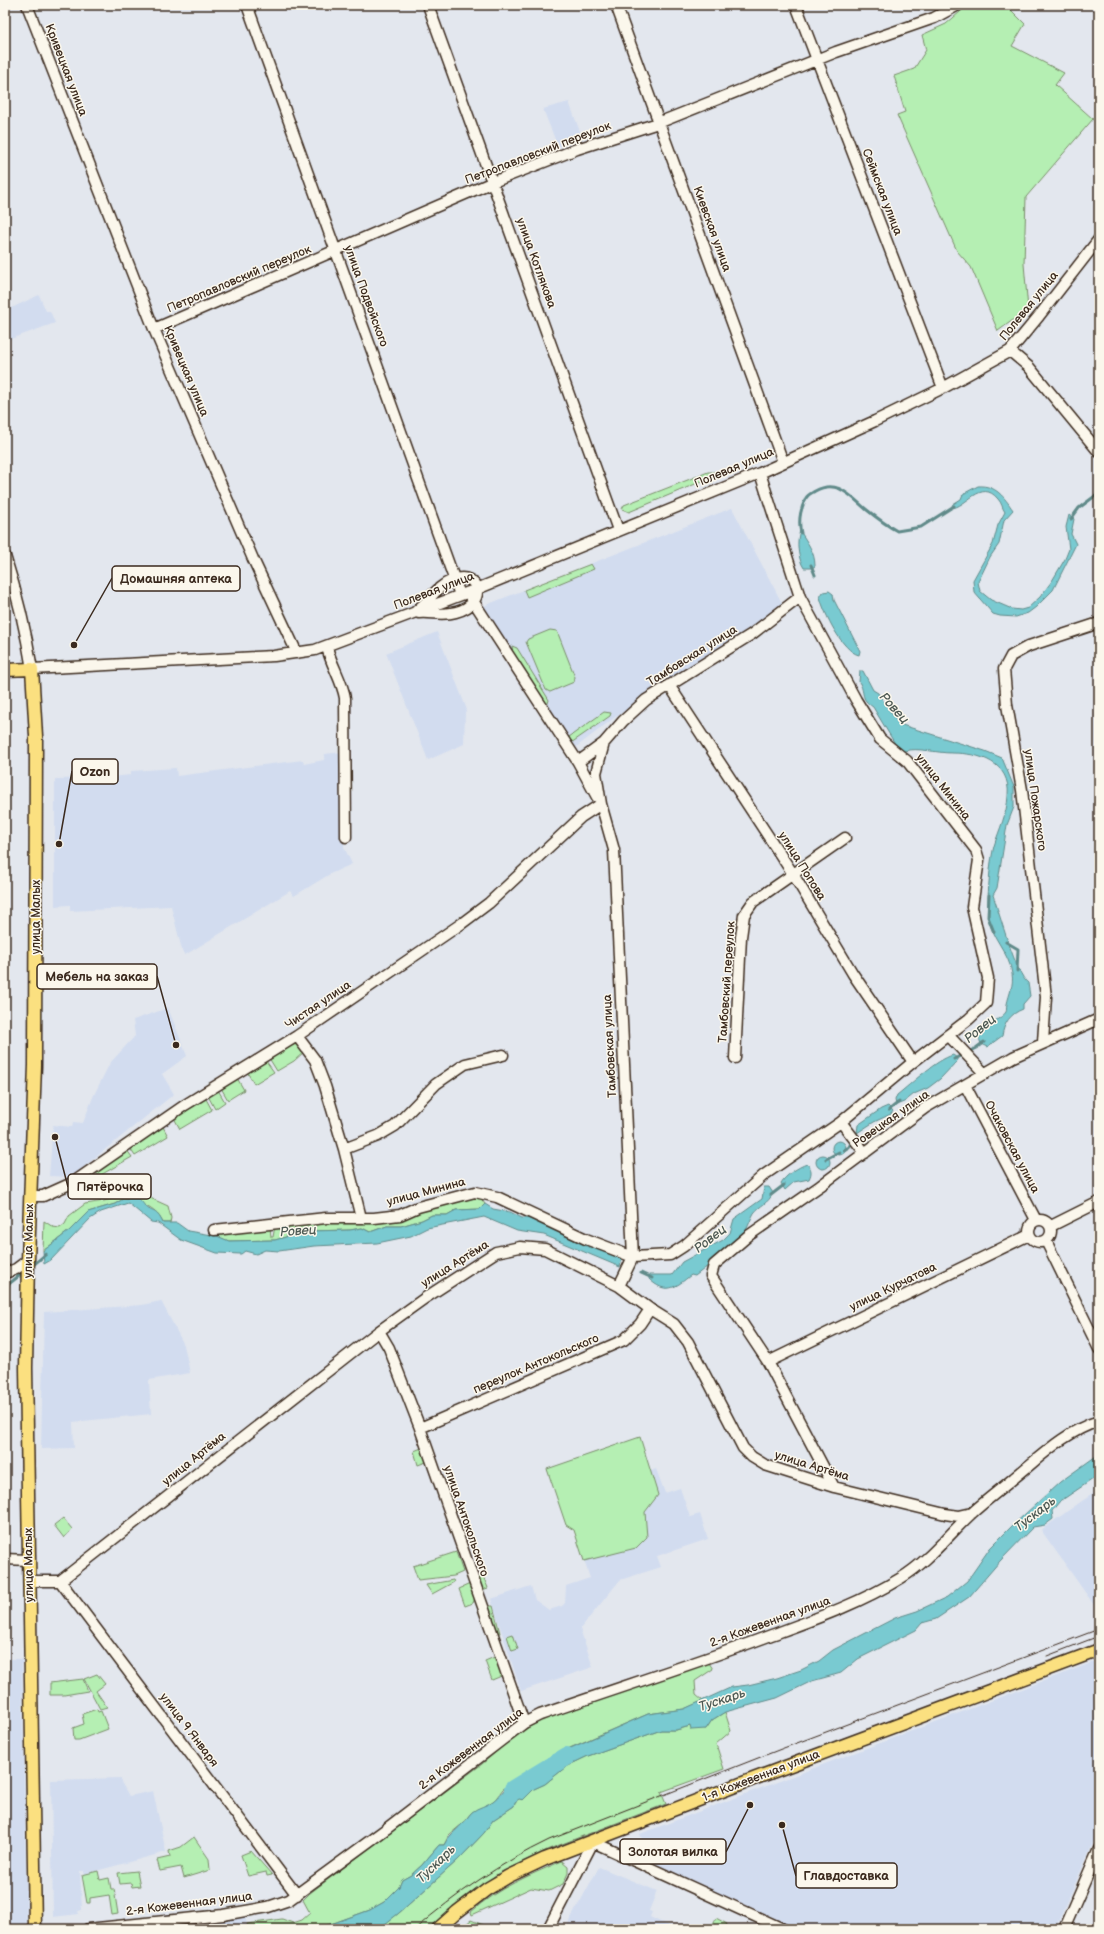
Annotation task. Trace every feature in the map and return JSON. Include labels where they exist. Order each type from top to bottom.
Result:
[{"type":"main road","points":[[5,670],[32,670]]},
{"type":"main road","name":"улица Малых","points":[[32,670],[36,736],[35,1057],[26,1368],[35,1929]]},
{"type":"main road","name":"1-я Кожевенная улица","points":[[438,1929],[487,1889],[509,1876],[545,1859],[756,1778],[1099,1650]]},
{"type":"street","name":"Кривецкая улица","points":[[26,5],[154,329],[253,559],[297,653]]},
{"type":"street","name":"улица Подвойского","points":[[248,5],[454,580],[468,592]]},
{"type":"street","name":"улица Котлякова","points":[[428,5],[618,530]]},
{"type":"street","name":"Киевская улица","points":[[616,5],[783,462]]},
{"type":"street","name":"Сеймская улица","points":[[796,5],[943,388]]},
{"type":"street","name":"Петропавловский переулок","points":[[154,329],[337,251],[493,182],[578,149],[658,123],[816,59],[934,18],[958,5]]},
{"type":"street","name":"Полевая улица","points":[[32,670],[297,653],[327,647],[468,592],[760,473],[875,421],[943,388],[1010,352],[1040,316],[1099,238]]},
{"type":"street","points":[[1010,352],[1029,367],[1099,452]]},
{"type":"street","name":"улица Минина","points":[[760,473],[800,597],[880,739],[907,761],[976,850],[979,860],[972,907],[988,978],[986,1003],[969,1019],[948,1035]]},
{"type":"street","name":"улица Малых","points":[[5,556],[24,624],[32,670]]},
{"type":"street","points":[[413,614],[432,593],[441,586],[454,580],[468,579],[473,582],[468,592]]},
{"type":"street","name":"Тамбовская улица","points":[[468,592],[578,762],[601,804]]},
{"type":"street","name":"Тамбовская улица","points":[[578,762],[604,743],[628,716],[646,700],[752,634],[800,597]]},
{"type":"street","points":[[413,614],[448,614],[457,612],[474,602]]},
{"type":"street","name":"улица Пожарского","points":[[1043,1042],[1046,997],[1022,790],[1007,705],[1004,669],[1011,656],[1029,646],[1099,623]]},
{"type":"street","points":[[327,647],[330,662],[343,684],[345,698],[346,837]]},
{"type":"street","name":"улица Попова","points":[[669,685],[793,874],[853,974],[913,1062]]},
{"type":"street","name":"Тамбовская улица","points":[[604,743],[596,773],[601,804],[614,850],[633,1257],[620,1286]]},
{"type":"street","name":"Чистая улица","points":[[30,1196],[43,1196],[72,1183],[185,1105],[297,1036],[461,924],[489,903],[536,857],[581,817],[601,804]]},
{"type":"street","name":"Тамбовский переулок","points":[[735,1058],[741,937],[744,916],[753,902],[845,838]]},
{"type":"street","name":"Ровецкая улица","points":[[768,1362],[711,1276],[714,1265],[748,1236],[925,1108],[1043,1042],[1099,1019]]},
{"type":"street","points":[[633,1257],[670,1254],[684,1246],[764,1175],[841,1122],[948,1035],[985,1074]]},
{"type":"street","points":[[297,1036],[315,1060],[344,1149],[361,1218]]},
{"type":"street","points":[[344,1149],[378,1136],[395,1126],[436,1084],[465,1064],[503,1055]]},
{"type":"street","name":"Очаковская улица","points":[[965,1085],[1036,1220]]},
{"type":"street","points":[[841,1122],[864,1153]]},
{"type":"street","name":"улица Минина","points":[[214,1230],[326,1218],[374,1218],[400,1214],[418,1207],[475,1192],[497,1197],[586,1239],[633,1257]]},
{"type":"street","points":[[1051,1226],[1099,1202]]},
{"type":"street","points":[[1046,1241],[1037,1241],[1029,1235],[1030,1229],[1036,1220],[1046,1222],[1051,1226]]},
{"type":"street","points":[[1046,1241],[1050,1234],[1051,1226]]},
{"type":"street","name":"улица Курчатова","points":[[768,1362],[1029,1235]]},
{"type":"street","points":[[1046,1241],[1099,1349]]},
{"type":"street","name":"улица Артёма","points":[[60,1581],[379,1331],[425,1298],[496,1252],[520,1247],[545,1249],[620,1286],[650,1309],[674,1324],[688,1342],[744,1448],[752,1457],[765,1465],[834,1487],[945,1514],[959,1516],[972,1513]]},
{"type":"street","points":[[5,1273],[16,1269],[28,1260]]},
{"type":"street","name":"переулок Антокольского","points":[[420,1428],[624,1340],[640,1324],[650,1309]]},
{"type":"street","name":"улица Антокольского","points":[[379,1331],[389,1348],[420,1428],[524,1723]]},
{"type":"street","points":[[768,1362],[834,1487]]},
{"type":"street","name":"2-я Кожевенная улица","points":[[88,1929],[230,1914],[281,1903],[297,1896],[524,1723],[554,1710],[732,1650],[826,1615],[858,1601],[918,1567],[938,1550],[972,1513],[1060,1441],[1090,1424],[1099,1421]]},
{"type":"street","points":[[5,1559],[28,1560]]},
{"type":"street","points":[[29,1581],[60,1581]]},
{"type":"street","name":"улица 9 Января","points":[[60,1581],[297,1896]]},
{"type":"street","points":[[548,1929],[592,1842],[782,1929]]},
{"type":"street","points":[[1064,1929],[1099,1849]]},
{"type":"shaded area","points":[[569,102],[582,137],[558,147],[543,109]]},
{"type":"shaded area","points":[[39,295],[46,311],[50,311],[55,323],[5,341],[5,311]]},
{"type":"shaded area","points":[[732,508],[783,605],[682,676],[665,684],[614,718],[575,748],[481,607]]},
{"type":"shaded area","points":[[437,632],[467,710],[465,712],[464,744],[428,760],[386,653]]},
{"type":"shaded area","points":[[343,752],[344,847],[352,864],[330,874],[294,896],[290,891],[185,955],[182,950],[171,906],[70,911],[70,905],[55,906],[55,779],[102,778],[131,775],[131,771],[176,768],[177,776],[303,760],[304,764],[324,760],[325,754]]},
{"type":"shaded area","points":[[168,1008],[187,1056],[162,1074],[174,1094],[71,1177],[49,1176],[53,1125],[72,1127],[73,1122],[83,1123],[93,1097],[110,1063],[135,1036],[133,1020]]},
{"type":"shaded area","points":[[161,1301],[184,1345],[190,1373],[149,1380],[151,1414],[73,1422],[74,1448],[41,1449],[44,1312],[142,1305]]},
{"type":"shaded area","points":[[640,1437],[651,1471],[656,1469],[665,1493],[680,1488],[690,1517],[700,1514],[708,1539],[657,1556],[661,1567],[620,1580],[580,1629],[593,1667],[521,1691],[491,1599],[531,1586],[535,1600],[549,1610],[562,1606],[565,1603],[566,1586],[590,1578],[574,1530],[566,1525],[547,1469]]},
{"type":"shaded area","points":[[1099,1489],[1099,1612],[1041,1530]]},
{"type":"shaded area","points":[[5,1659],[22,1659],[27,1929],[5,1929]]},
{"type":"shaded area","points":[[1099,1660],[1099,1830],[1055,1929],[791,1929],[653,1868],[640,1834]]},
{"type":"shaded area","points":[[121,1778],[121,1782],[129,1796],[153,1791],[166,1852],[85,1874],[84,1871],[80,1871],[82,1910],[78,1911],[79,1914],[53,1917],[51,1780]]},
{"type":"shaded area","points":[[599,1867],[657,1891],[649,1911],[652,1912],[650,1917],[675,1929],[565,1929]]},
{"type":"shaded area","points":[[244,1915],[249,1929],[125,1929]]},
{"type":"green space","points":[[968,5],[1006,5],[1025,24],[1012,46],[1064,73],[1055,85],[1093,119],[1026,197],[1024,264],[1028,309],[998,331],[971,267],[957,251],[897,115],[905,112],[894,76],[914,69],[926,50],[922,35],[946,24]]},
{"type":"green space","points":[[708,472],[715,472],[712,477],[629,512],[622,509],[624,505]]},
{"type":"green space","points":[[591,564],[594,569],[527,597],[524,590]]},
{"type":"green space","points":[[550,630],[557,631],[575,677],[574,682],[550,692],[546,690],[526,642],[528,639]]},
{"type":"green space","points":[[512,646],[517,648],[549,700],[547,706],[513,655]]},
{"type":"green space","points":[[604,712],[611,713],[610,716],[571,743],[569,737]]},
{"type":"green space","points":[[297,1044],[305,1051],[294,1061],[277,1071],[269,1058],[289,1046]]},
{"type":"green space","points":[[266,1061],[274,1072],[254,1084],[247,1072]]},
{"type":"green space","points":[[237,1078],[244,1090],[228,1100],[221,1088]]},
{"type":"green space","points":[[218,1090],[225,1102],[215,1109],[208,1096]]},
{"type":"green space","points":[[206,1099],[212,1110],[180,1129],[174,1118]]},
{"type":"green space","points":[[162,1125],[168,1136],[135,1156],[129,1147]]},
{"type":"green space","points":[[126,1149],[132,1157],[99,1176],[95,1171]]},
{"type":"green space","points":[[137,1192],[168,1206],[171,1218],[170,1223],[163,1223],[156,1213],[146,1206],[123,1199],[115,1204],[88,1212],[69,1231],[43,1251],[44,1221],[53,1227],[60,1228],[65,1224],[69,1216],[85,1204],[104,1201]]},
{"type":"green space","points":[[475,1196],[480,1197],[485,1204],[480,1209],[456,1210],[447,1215],[432,1215],[422,1220],[401,1226],[387,1226],[370,1232],[362,1228],[350,1230],[307,1231],[275,1240],[229,1241],[211,1235],[211,1232],[270,1227],[271,1237],[273,1237],[275,1226],[417,1210]]},
{"type":"green space","points":[[640,1437],[658,1495],[645,1512],[647,1537],[636,1548],[584,1561],[574,1530],[566,1525],[547,1469]]},
{"type":"green space","points":[[424,1447],[429,1461],[418,1465],[414,1451]]},
{"type":"green space","points":[[63,1518],[72,1529],[64,1538],[54,1525]]},
{"type":"green space","points":[[456,1552],[463,1572],[454,1576],[418,1580],[413,1566]]},
{"type":"green space","points":[[483,1576],[488,1588],[482,1590],[477,1578]]},
{"type":"green space","points":[[453,1580],[454,1582],[432,1594],[426,1585]]},
{"type":"green space","points":[[470,1584],[475,1598],[473,1603],[465,1606],[459,1589]]},
{"type":"green space","points":[[488,1606],[493,1606],[500,1633],[497,1634]]},
{"type":"green space","points":[[513,1634],[518,1649],[512,1651],[507,1636]]},
{"type":"green space","points":[[497,1656],[504,1675],[492,1680],[485,1661]]},
{"type":"green space","points":[[709,1663],[713,1669],[695,1681],[696,1695],[703,1701],[684,1709],[648,1714],[565,1750],[546,1765],[546,1769],[533,1777],[528,1775],[503,1789],[494,1801],[471,1813],[462,1824],[449,1835],[444,1845],[439,1845],[422,1865],[411,1875],[402,1880],[399,1887],[384,1902],[370,1910],[317,1929],[249,1929],[247,1924],[282,1919],[293,1923],[302,1920],[310,1913],[303,1900],[310,1893],[482,1764],[517,1734],[549,1716]]},
{"type":"green space","points":[[97,1674],[105,1684],[96,1691],[107,1707],[100,1709],[84,1679]]},
{"type":"green space","points":[[83,1679],[88,1691],[64,1695],[50,1695],[50,1683]]},
{"type":"green space","points":[[97,1709],[98,1712],[101,1711],[108,1729],[79,1740],[74,1740],[73,1728],[84,1724],[82,1714]]},
{"type":"green space","points":[[725,1712],[731,1731],[716,1744],[724,1769],[661,1792],[666,1804],[549,1849],[497,1874],[428,1929],[377,1929],[399,1913],[458,1860],[484,1833],[493,1820],[514,1806],[515,1802],[519,1798],[523,1800],[534,1789],[545,1784],[567,1766],[588,1756],[661,1730],[676,1730],[690,1726],[706,1729],[712,1720]]},
{"type":"green space","points":[[194,1837],[209,1859],[210,1870],[184,1878],[181,1867],[160,1871],[157,1860],[170,1857],[169,1851],[181,1847]]},
{"type":"green space","points":[[251,1851],[272,1875],[267,1876],[266,1872],[248,1876],[241,1855]]},
{"type":"green space","points":[[562,1861],[568,1866],[568,1873],[563,1884],[549,1891],[531,1888],[472,1915],[471,1912],[481,1903],[503,1889]]},
{"type":"green space","points":[[98,1871],[100,1880],[109,1878],[111,1889],[114,1889],[118,1914],[112,1915],[109,1895],[90,1898],[90,1903],[87,1903],[82,1875]]},
{"type":"green space","points":[[137,1871],[140,1886],[132,1887],[131,1883],[120,1884],[118,1873]]},
{"type":"green space","points":[[716,1918],[727,1924],[725,1929],[707,1929],[711,1928]]},
{"type":"green space","points":[[471,1920],[493,1929],[460,1929]]},
{"type":"water","points":[[978,486],[984,486],[995,490],[1003,496],[1013,510],[1004,520],[999,544],[990,557],[978,582],[980,591],[991,600],[1012,609],[1021,610],[1028,608],[1040,597],[1052,581],[1069,549],[1066,527],[1069,515],[1074,519],[1071,534],[1076,544],[1053,590],[1028,613],[1016,617],[993,614],[974,592],[973,580],[993,544],[998,525],[1005,512],[998,499],[992,493],[986,492],[974,496],[957,507],[951,508],[953,504],[961,499],[963,494]]},
{"type":"water","points":[[800,531],[814,556],[815,566],[812,568],[804,568],[800,560],[798,545]]},
{"type":"water","points":[[829,591],[833,594],[834,600],[860,651],[859,655],[853,652],[840,639],[825,612],[820,597],[823,592]]},
{"type":"water","points":[[860,671],[863,671],[873,690],[878,693],[896,720],[902,725],[985,751],[1002,758],[1014,787],[1014,807],[1007,825],[997,888],[993,895],[1013,956],[1023,978],[1028,983],[1030,996],[1023,1004],[1023,1009],[1011,1016],[1008,1020],[1004,1027],[1002,1036],[987,1047],[981,1044],[979,1032],[1006,1012],[1012,982],[1012,974],[1008,959],[992,931],[988,916],[989,878],[992,858],[994,846],[1006,809],[1008,784],[999,767],[973,755],[921,750],[904,751],[897,747],[873,707],[864,698],[859,682]]},
{"type":"water","points":[[953,1055],[957,1058],[957,1061],[940,1079],[928,1088],[914,1094],[904,1102],[896,1105],[895,1100],[897,1095],[939,1062]]},
{"type":"water","points":[[888,1106],[893,1111],[891,1114],[874,1122],[857,1133],[858,1125],[881,1109]]},
{"type":"water","points":[[839,1141],[844,1143],[846,1148],[844,1153],[839,1155],[834,1153],[832,1148],[834,1143]]},
{"type":"water","points":[[823,1155],[828,1157],[830,1162],[828,1167],[823,1169],[818,1167],[816,1162],[818,1157]]},
{"type":"water","points":[[807,1164],[811,1171],[809,1179],[794,1182],[785,1190],[781,1183],[783,1180],[792,1172]]},
{"type":"water","points":[[764,1187],[769,1187],[773,1193],[771,1197],[754,1213],[746,1230],[728,1249],[695,1276],[691,1275],[670,1288],[660,1287],[649,1279],[649,1275],[672,1275],[682,1262],[723,1240],[730,1233],[734,1219],[762,1199]]},
{"type":"water","points":[[136,1197],[145,1206],[156,1213],[161,1218],[163,1223],[177,1223],[188,1231],[217,1236],[229,1241],[275,1240],[307,1231],[350,1230],[362,1228],[370,1232],[387,1226],[401,1226],[422,1220],[432,1215],[447,1215],[456,1210],[480,1209],[485,1204],[493,1209],[510,1212],[522,1218],[535,1219],[622,1258],[620,1267],[544,1235],[517,1231],[484,1217],[427,1228],[411,1236],[377,1243],[314,1246],[279,1251],[265,1250],[256,1254],[245,1251],[241,1254],[217,1253],[181,1240],[158,1223],[151,1222],[128,1203],[101,1212],[90,1219],[51,1260],[44,1264],[43,1251],[69,1231],[88,1212],[115,1204],[123,1199]]},
{"type":"water","points":[[1099,1454],[1099,1475],[1059,1502],[1052,1511],[1053,1519],[1045,1525],[1033,1527],[1000,1561],[969,1597],[936,1619],[922,1623],[916,1630],[858,1659],[841,1673],[812,1681],[777,1698],[725,1712],[712,1720],[706,1729],[691,1730],[690,1726],[676,1730],[661,1730],[588,1756],[567,1766],[545,1784],[534,1789],[523,1800],[519,1799],[515,1802],[514,1806],[493,1820],[484,1833],[458,1860],[380,1928],[317,1929],[370,1910],[384,1902],[399,1887],[402,1880],[411,1875],[422,1865],[439,1845],[444,1845],[450,1836],[472,1812],[493,1801],[515,1780],[526,1776],[533,1777],[546,1769],[549,1760],[566,1750],[648,1714],[684,1709],[732,1687],[777,1678],[801,1670],[819,1661],[833,1650],[895,1618],[917,1611],[947,1597],[967,1581],[990,1548],[1012,1526],[1060,1482]]},
{"type":"waterway","name":"Ровец","points":[[801,533],[800,516],[806,498],[815,491],[823,488],[831,487],[844,491],[878,519],[897,531],[921,527],[954,506]]},
{"type":"waterway","name":"Ровец","points":[[1071,519],[1079,508],[1099,493]]},
{"type":"waterway","name":"Ровец","points":[[811,565],[815,575]]},
{"type":"waterway","name":"Ровец","points":[[989,895],[988,917],[994,932]]},
{"type":"waterway","name":"Ровец","points":[[1006,942],[1018,949],[1017,971]]},
{"type":"waterway","name":"Ровец","points":[[954,1059],[976,1048],[984,1042]]},
{"type":"waterway","name":"Ровец","points":[[889,1110],[899,1102]]},
{"type":"waterway","name":"Ровец","points":[[844,1150],[849,1147],[852,1141]]},
{"type":"waterway","name":"Ровец","points":[[826,1159],[839,1152]]},
{"type":"waterway","name":"Ровец","points":[[771,1195],[784,1185]]},
{"type":"waterway","name":"Ровец","points":[[32,1266],[46,1254]]},
{"type":"waterway","name":"Ровец","points":[[5,1287],[24,1272]]},
{"type":"waterway","name":"Ровец","points":[[641,1273],[652,1278]]},
{"type":"waterway","name":"Тускарь","points":[[513,1789],[567,1756]]},
{"type":"tram line","points":[[415,1929],[479,1880],[513,1859],[549,1840],[781,1749],[1099,1629]]},
{"type":"tram line","points":[[1047,1656],[1099,1636]]},
{"type":"place","name":"Домашняя аптека","points":[[74,645]]},
{"type":"place","name":"Ozon","points":[[59,844]]},
{"type":"place","name":"Мебель на заказ","points":[[176,1045]]},
{"type":"place","name":"Пятёрочка","points":[[55,1137]]},
{"type":"place","name":"Золотая вилка","points":[[750,1805]]},
{"type":"place","name":"Главдоставка","points":[[782,1825]]}]
